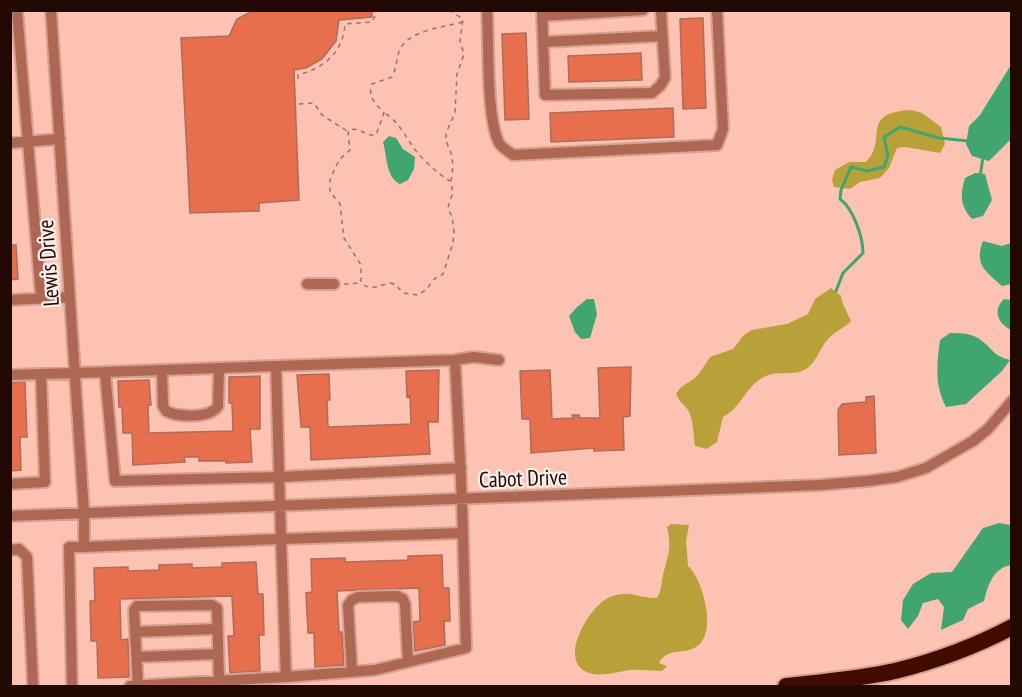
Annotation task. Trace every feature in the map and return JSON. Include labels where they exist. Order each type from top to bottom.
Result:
[{"type":"highway","points":[[786,687],[895,671],[955,653],[1011,627]]},
{"type":"street","points":[[17,10],[41,298]]},
{"type":"street","name":"Lewis Drive","points":[[51,10],[84,513],[84,547]]},
{"type":"street","points":[[487,10],[491,112],[500,145],[513,155],[717,145],[723,129],[717,10]]},
{"type":"street","points":[[643,10],[542,13],[545,95],[652,93],[665,78],[661,10]]},
{"type":"street","points":[[543,42],[662,36]]},
{"type":"street","points":[[10,143],[60,140]]},
{"type":"street","points":[[307,284],[334,284]]},
{"type":"street","points":[[10,300],[70,297]]},
{"type":"street","points":[[10,375],[455,360],[473,357],[499,360]]},
{"type":"street","points":[[130,687],[375,670],[466,648],[461,468],[455,360]]},
{"type":"street","points":[[276,366],[286,677]]},
{"type":"street","points":[[162,370],[163,406],[166,411],[177,415],[206,414],[216,410],[218,406],[219,368]]},
{"type":"street","points":[[105,372],[115,481],[280,477],[461,468]]},
{"type":"street","points":[[10,484],[45,482],[41,375]]},
{"type":"street","name":"Cabot Drive","points":[[10,516],[820,485],[897,477],[926,468],[973,441],[988,429],[1011,401]]},
{"type":"street","points":[[72,687],[69,547],[463,533]]},
{"type":"street","points":[[10,549],[19,549],[27,557],[33,687]]},
{"type":"street","points":[[352,672],[348,605],[358,597],[397,596],[403,599],[408,662]]},
{"type":"street","points":[[138,686],[134,610],[137,606],[212,605],[217,608],[219,681]]},
{"type":"street","points":[[135,632],[217,629]]},
{"type":"street","points":[[137,657],[218,654]]},
{"type":"path","points":[[298,79],[298,75],[318,69],[334,56],[342,40],[345,24],[372,22],[378,10]]},
{"type":"path","points":[[334,284],[362,283],[368,288],[375,288],[391,283],[403,293],[418,295],[443,273],[449,261],[454,232],[452,216],[448,210],[453,194],[451,182],[453,165],[446,133],[457,105],[455,88],[464,54],[460,41],[463,22],[460,16],[449,10]]},
{"type":"path","points":[[451,182],[441,176],[412,146],[395,121],[372,100],[370,88],[372,84],[392,76],[396,70],[398,54],[410,37],[463,22]]},
{"type":"path","points":[[299,104],[314,103],[322,115],[348,131],[356,129],[369,135],[376,135],[384,113]]},
{"type":"path","points":[[348,131],[350,150],[340,159],[332,174],[330,192],[340,204],[344,238],[361,265],[362,283]]},
{"type":"shaded area","points":[[1011,65],[1011,139],[989,161],[972,156],[966,144],[969,126],[980,115]]},
{"type":"shaded area","points":[[911,110],[922,113],[941,127],[945,144],[940,153],[905,147],[897,148],[889,168],[880,178],[860,182],[850,189],[834,187],[832,180],[835,170],[849,162],[866,162],[872,154],[877,129],[885,116]]},
{"type":"shaded area","points":[[389,136],[396,138],[403,149],[415,157],[414,169],[408,180],[400,184],[392,177],[388,166],[383,142]]},
{"type":"shaded area","points":[[975,173],[985,174],[992,200],[983,216],[972,219],[963,205],[962,190],[965,178]]},
{"type":"shaded area","points":[[983,241],[1002,246],[1011,243],[1011,284],[1002,286],[983,266],[980,256]]},
{"type":"shaded area","points":[[831,288],[841,296],[851,321],[825,342],[813,362],[805,370],[769,375],[759,380],[723,417],[717,442],[707,449],[695,446],[690,414],[676,394],[680,389],[695,378],[710,357],[733,349],[744,335],[752,330],[787,324],[808,314],[815,299]]},
{"type":"shaded area","points":[[587,299],[594,299],[597,314],[590,338],[581,339],[575,332],[569,316]]},
{"type":"shaded area","points":[[1004,299],[1011,300],[1011,330],[998,316],[998,308]]},
{"type":"shaded area","points":[[950,333],[975,336],[997,354],[1010,360],[1002,371],[966,404],[946,407],[938,382],[937,366],[940,340]]},
{"type":"shaded area","points":[[999,523],[1011,525],[1011,565],[996,573],[984,601],[968,609],[963,620],[941,630],[944,607],[938,599],[923,603],[918,616],[908,629],[901,620],[903,600],[913,584],[931,573],[952,572],[983,528]]},
{"type":"shaded area","points":[[671,524],[689,525],[686,541],[688,566],[699,582],[706,606],[706,631],[703,640],[696,647],[671,653],[662,658],[659,663],[667,666],[662,671],[589,673],[580,667],[575,658],[579,635],[585,623],[600,603],[616,595],[628,594],[657,598],[661,590],[669,551],[667,527]]},
{"type":"building","points":[[251,10],[372,10],[372,17],[339,20],[336,41],[322,59],[306,68],[294,70],[299,200],[259,203],[259,211],[190,213],[181,38],[229,36],[237,19]]},
{"type":"building","points":[[703,18],[706,108],[683,109],[680,19]]},
{"type":"building","points":[[526,33],[529,119],[505,120],[502,34]]},
{"type":"building","points":[[641,53],[642,80],[569,82],[568,56]]},
{"type":"building","points":[[673,108],[674,137],[551,142],[550,113]]},
{"type":"building","points":[[10,245],[16,245],[18,279],[10,280]]},
{"type":"building","points":[[631,367],[630,416],[623,417],[624,450],[594,451],[594,448],[531,453],[530,419],[522,419],[520,371],[550,370],[552,419],[573,418],[572,415],[579,415],[580,418],[600,418],[598,368]]},
{"type":"building","points":[[439,370],[438,422],[428,422],[430,454],[311,460],[310,427],[301,427],[297,375],[329,374],[328,427],[411,424],[406,371]]},
{"type":"building","points":[[260,376],[260,429],[250,429],[252,462],[226,463],[226,461],[199,461],[199,457],[184,457],[185,462],[133,465],[132,433],[123,433],[118,381],[149,380],[151,405],[148,405],[149,433],[233,431],[232,403],[229,403],[229,377]]},
{"type":"building","points":[[25,382],[27,437],[20,437],[21,470],[10,471],[10,383]]},
{"type":"building","points":[[874,396],[876,453],[839,455],[838,410],[842,404],[866,402],[866,397]]},
{"type":"building","points":[[442,555],[443,588],[449,588],[450,621],[444,621],[445,645],[415,651],[413,622],[420,621],[419,588],[337,591],[339,632],[342,632],[344,665],[315,667],[314,633],[308,633],[306,593],[312,592],[311,559],[345,558],[345,562],[408,560],[408,556]]},
{"type":"building","points":[[256,562],[258,594],[263,594],[264,635],[259,635],[260,671],[230,673],[228,636],[234,636],[232,596],[120,599],[121,640],[128,639],[129,677],[98,678],[97,641],[91,641],[90,601],[95,601],[94,568],[128,567],[128,571],[159,570],[159,565],[192,564],[192,568],[222,567],[222,563]]},
{"type":"waterway","points":[[836,291],[843,273],[863,253],[856,223],[849,209],[840,199],[841,190],[851,167],[867,171],[884,167],[888,156],[884,137],[900,127],[939,138],[968,141]]},
{"type":"waterway","points":[[980,177],[983,157]]}]
